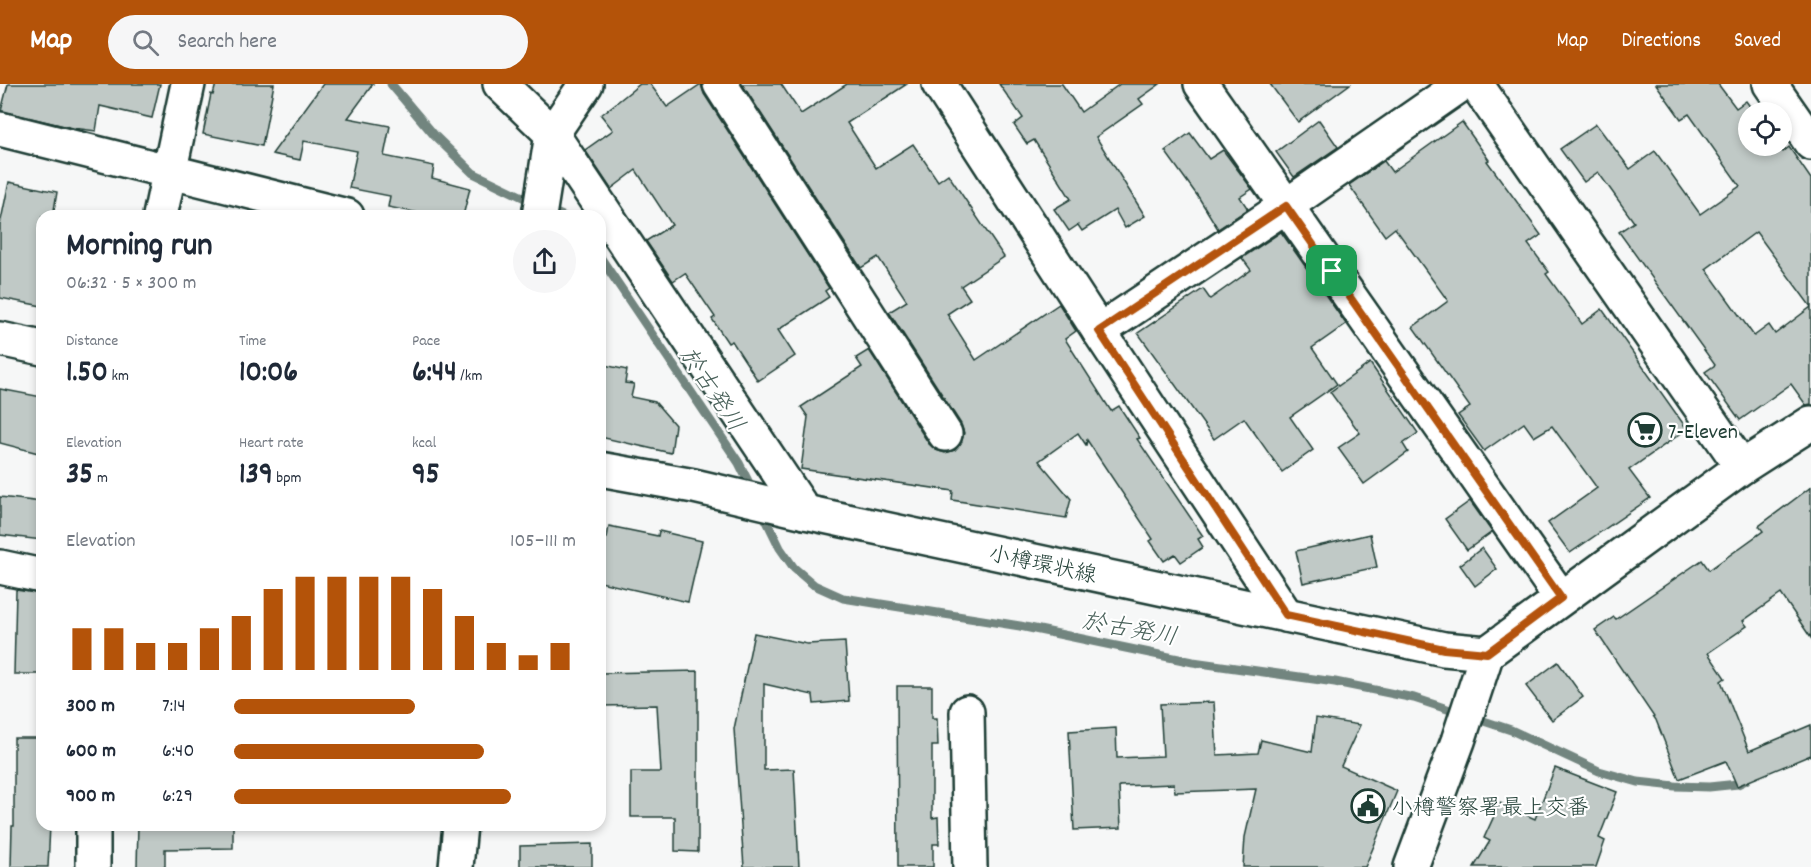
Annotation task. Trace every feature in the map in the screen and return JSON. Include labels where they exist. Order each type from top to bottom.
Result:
[{"type":"street","points":[[161,210],[188,84]]},
{"type":"street","points":[[500,84],[590,210]]},
{"type":"street","points":[[540,210],[549,150],[586,84]]},
{"type":"street","points":[[720,84],[945,434]]},
{"type":"street","points":[[939,84],[1286,615]]},
{"type":"street","points":[[1201,84],[1561,598]]},
{"type":"street","points":[[1099,331],[1286,206],[1462,84]]},
{"type":"street","points":[[1476,84],[1742,468]]},
{"type":"street","points":[[1770,84],[1811,143]]},
{"type":"street","points":[[0,129],[322,210]]},
{"type":"street","points":[[606,234],[793,509]]},
{"type":"street","points":[[0,339],[36,347]]},
{"type":"street","points":[[1411,867],[1458,741],[1487,653],[1742,468],[1811,423]]},
{"type":"street","name":"小樽環状線","points":[[606,470],[694,486],[1444,649],[1487,653]]},
{"type":"street","points":[[0,567],[36,575]]},
{"type":"street","points":[[967,712],[970,867]]},
{"type":"street","points":[[93,831],[93,867]]},
{"type":"street","points":[[456,867],[459,831]]},
{"type":"building","points":[[8,84],[160,84],[152,118],[100,106],[96,131],[73,128],[1,111]]},
{"type":"building","points":[[216,84],[274,84],[262,146],[203,134],[211,94],[213,95]]},
{"type":"building","points":[[323,84],[373,84],[348,118],[390,126],[384,156],[434,166],[432,178],[470,188],[464,210],[403,210],[388,207],[390,196],[349,188],[357,151],[304,141],[300,160],[272,154]]},
{"type":"building","points":[[640,84],[650,84],[667,107],[701,84],[704,94],[829,288],[825,291],[829,297],[778,330],[795,356],[758,381],[732,341],[728,343],[712,319],[715,317],[685,273],[673,281],[646,241],[672,225],[636,170],[611,189],[585,150],[613,130],[601,115]]},
{"type":"building","points":[[742,84],[781,84],[801,114],[847,84],[907,84],[847,123],[876,168],[913,144],[938,181],[948,174],[1004,257],[961,286],[970,299],[947,314],[976,360],[1059,304],[1076,331],[1065,339],[1111,411],[1119,406],[1140,438],[1137,439],[1203,536],[1198,539],[1203,547],[1181,562],[1175,554],[1164,561],[1150,541],[1153,539],[1087,440],[1086,445],[1078,433],[1039,461],[1071,499],[1066,518],[952,500],[953,491],[801,469],[808,417],[801,407],[862,367],[856,358],[869,350],[929,444],[945,453],[955,450],[961,443],[964,433],[961,424],[889,312],[907,301],[878,257],[861,268]]},
{"type":"building","points":[[999,84],[1062,84],[1081,112],[1120,84],[1160,84],[1139,99],[1143,104],[1096,137],[1145,216],[1125,228],[1115,210],[1082,231],[1078,225],[1069,231],[1054,209],[1071,199],[1034,140],[1027,144],[1014,125],[1023,118]]},
{"type":"building","points":[[1270,84],[1350,84],[1298,122]]},
{"type":"building","points":[[1656,84],[1718,84],[1736,108],[1738,107],[1738,156],[1792,156],[1792,151],[1811,179],[1811,307],[1811,404],[1806,405],[1791,384],[1740,420],[1705,372],[1715,365],[1619,232],[1634,222],[1598,172],[1584,182],[1560,149],[1596,124],[1630,169],[1655,151],[1700,214],[1740,186],[1689,114],[1681,119]],"holes":[[[1756,232],[1811,307],[1775,334],[1769,325],[1754,336],[1706,269]]]},
{"type":"building","points":[[1319,120],[1338,147],[1294,177],[1276,152]]},
{"type":"building","points":[[1462,122],[1489,160],[1487,161],[1541,235],[1528,244],[1549,272],[1546,274],[1582,324],[1602,309],[1687,429],[1629,470],[1650,498],[1570,553],[1548,523],[1597,488],[1552,426],[1534,437],[1524,423],[1484,451],[1458,415],[1470,407],[1413,327],[1448,301],[1395,228],[1385,236],[1349,185],[1384,161],[1392,172]]},
{"type":"building","points":[[1190,133],[1209,159],[1223,150],[1252,189],[1240,197],[1248,209],[1218,229],[1165,151]]},
{"type":"building","points":[[9,182],[57,192],[54,210],[36,210],[36,305],[0,298],[0,225]]},
{"type":"building","points":[[1281,232],[1346,324],[1312,348],[1337,384],[1290,417],[1313,450],[1282,472],[1244,418],[1214,439],[1138,333],[1203,289],[1210,299],[1251,270],[1242,258]]},
{"type":"building","points":[[1370,363],[1418,433],[1403,444],[1408,452],[1364,484],[1338,448],[1360,433],[1330,392]]},
{"type":"building","points":[[606,365],[627,370],[625,383],[634,384],[631,397],[655,402],[675,425],[671,453],[606,438]]},
{"type":"building","points":[[0,389],[36,396],[36,452],[0,443]]},
{"type":"building","points":[[1811,487],[1811,638],[1781,594],[1743,621],[1747,626],[1708,653],[1725,678],[1721,681],[1749,751],[1811,725],[1811,755],[1737,786],[1726,761],[1679,779],[1656,720],[1595,630],[1614,617],[1616,619],[1702,560],[1709,570],[1763,531],[1759,526]]},
{"type":"building","points":[[0,497],[36,501],[36,539],[0,535]]},
{"type":"building","points":[[1470,501],[1492,532],[1467,550],[1445,519]]},
{"type":"building","points":[[609,526],[658,536],[659,531],[702,541],[688,602],[606,583]]},
{"type":"building","points":[[1370,534],[1377,567],[1303,583],[1296,551]]},
{"type":"building","points":[[1482,548],[1497,569],[1475,586],[1460,565]]},
{"type":"building","points":[[16,590],[36,593],[36,674],[14,674]]},
{"type":"building","points":[[754,633],[807,644],[845,642],[849,701],[814,704],[813,695],[764,684],[764,770],[794,769],[799,867],[744,867],[734,729]]},
{"type":"building","points":[[1558,662],[1583,697],[1552,720],[1526,686]]},
{"type":"building","points":[[698,671],[698,852],[675,851],[675,817],[631,817],[631,772],[661,772],[657,705],[606,706],[606,673]]},
{"type":"building","points":[[897,686],[932,686],[932,718],[937,718],[938,746],[932,746],[932,818],[938,817],[939,844],[933,844],[933,867],[898,867]]},
{"type":"building","points":[[1214,702],[1217,755],[1258,753],[1261,740],[1312,752],[1316,718],[1360,725],[1341,766],[1397,791],[1365,867],[1243,867],[1245,837],[1256,789],[1175,792],[1174,784],[1119,786],[1121,828],[1074,830],[1069,731],[1116,728],[1117,758],[1163,756],[1160,704]]},
{"type":"building","points":[[14,738],[36,738],[36,831],[50,831],[48,867],[11,867],[12,826],[14,826]]},
{"type":"building","points":[[1555,768],[1617,792],[1599,838],[1605,841],[1596,867],[1474,867],[1490,841],[1484,838],[1500,803],[1535,819]]},
{"type":"building","points":[[138,831],[233,831],[233,848],[165,849],[165,867],[137,867]]},
{"type":"building","points":[[592,844],[592,867],[520,867],[520,846]]},
{"type":"waterway","name":"於古発川","points":[[391,84],[435,136],[473,173],[535,203]]},
{"type":"waterway","name":"於古発川","points":[[606,266],[739,463],[753,491]]},
{"type":"waterway","name":"於古発川","points":[[761,509],[780,548],[794,568],[814,585],[843,598],[1020,626],[1193,662],[1335,682],[1414,698],[1511,730],[1599,771],[1638,782],[1709,787],[1738,784],[1746,780]]},
{"type":"place","name":"7-Eleven","points":[[1645,430]]},
{"type":"place","name":"小樽警察署最上交番","points":[[1368,806]]},
{"type":"route","points":[[1286,206],[1332,271],[1561,598],[1487,653],[1444,649],[1286,615],[1099,331],[1286,206]]}]
